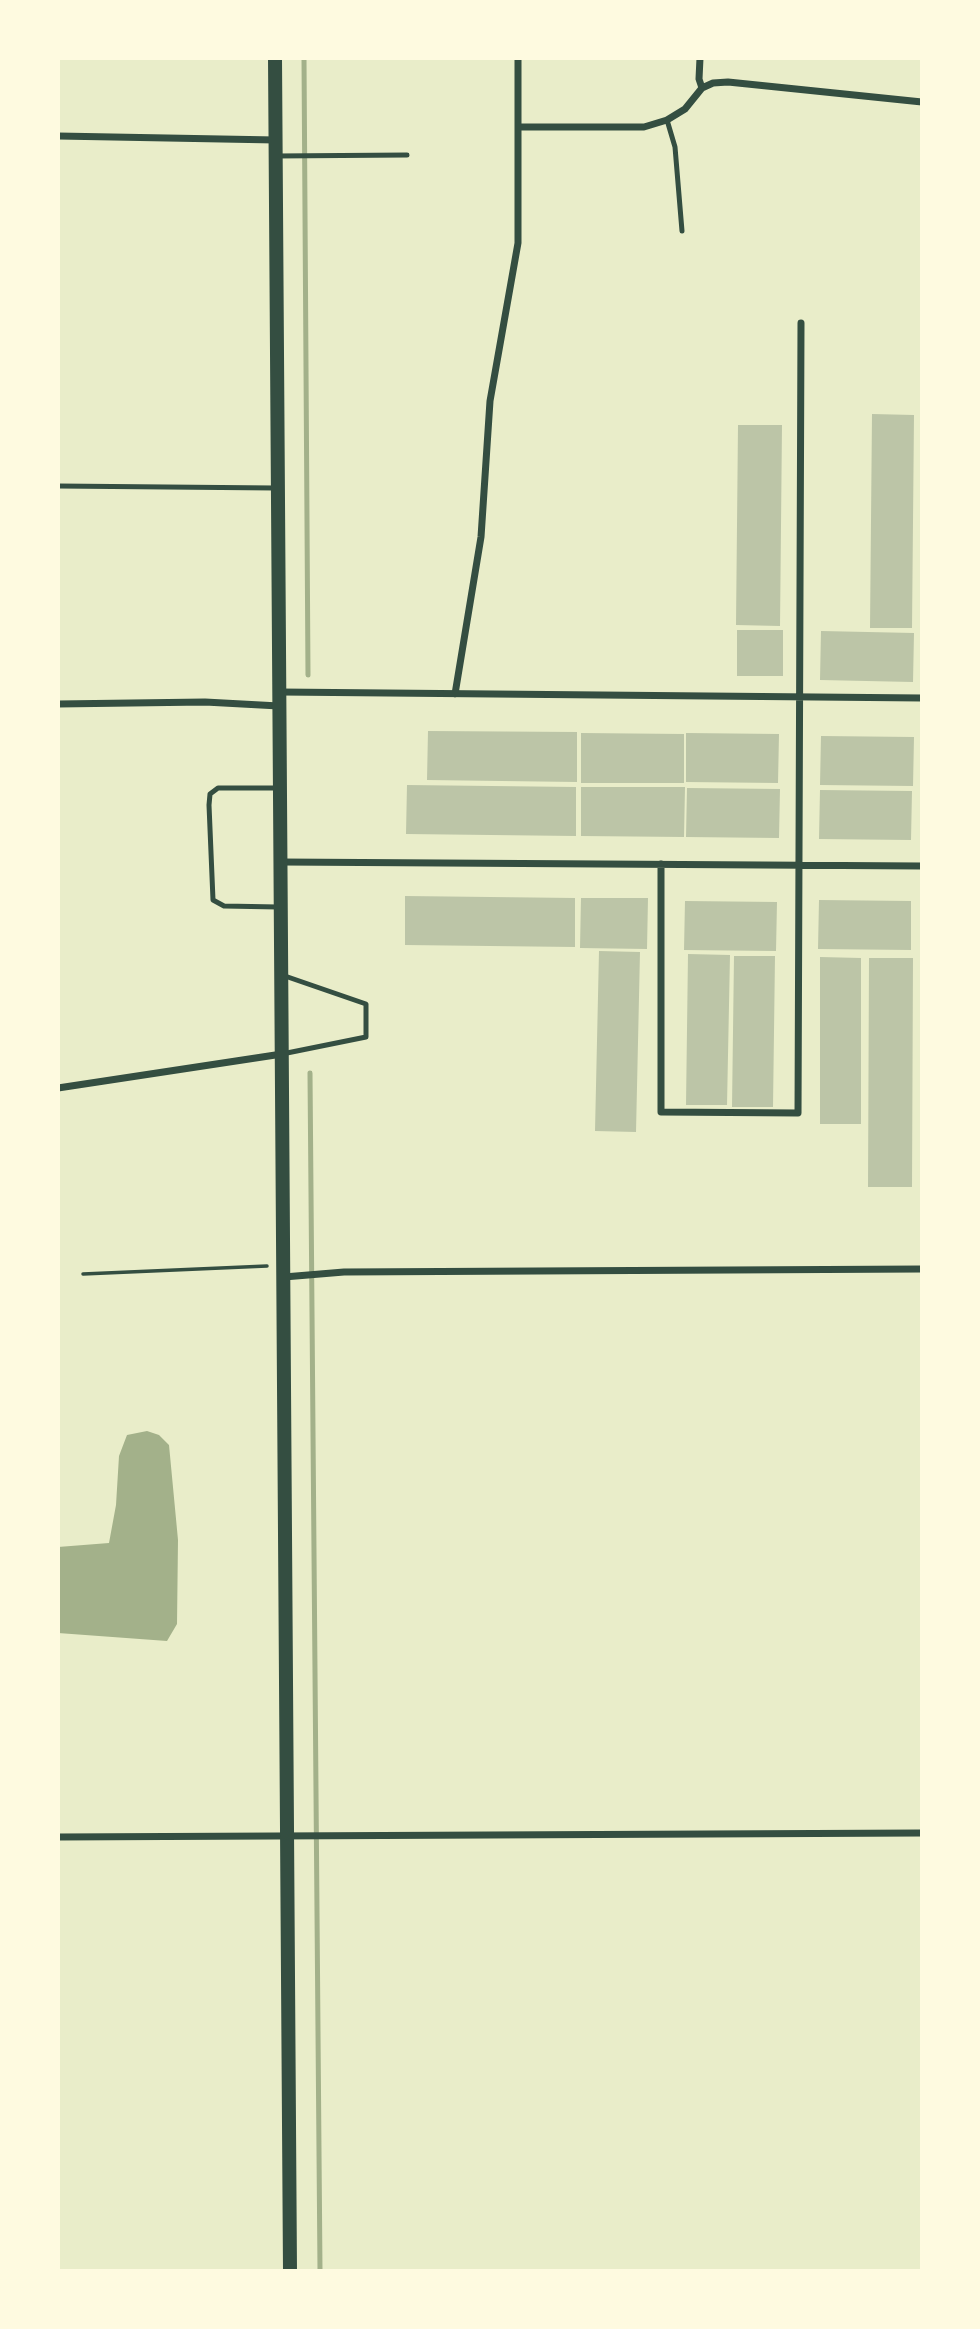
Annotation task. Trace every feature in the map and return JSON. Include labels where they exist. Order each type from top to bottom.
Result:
[{"type":"main road","points":[[275,58],[276,140],[279,156],[279,699],[290,2271]]},
{"type":"street","points":[[455,694],[481,537],[490,401],[517,243],[518,58]]},
{"type":"street","points":[[700,58],[699,79],[702,88]]},
{"type":"street","points":[[519,127],[632,127],[667,120],[685,109],[702,88],[713,83],[728,82],[922,102]]},
{"type":"street","points":[[58,136],[276,140]]},
{"type":"street","points":[[661,864],[661,1112],[798,1113],[801,323]]},
{"type":"street","points":[[58,704],[455,694],[922,698]]},
{"type":"street","points":[[280,862],[922,866]]},
{"type":"street","points":[[58,1088],[282,1054]]},
{"type":"street","points":[[284,1271],[301,1274],[922,1269]]},
{"type":"street","points":[[58,1837],[922,1833]]},
{"type":"lane","points":[[667,120],[675,147],[682,231]]},
{"type":"lane","points":[[279,156],[407,155]]},
{"type":"lane","points":[[58,486],[278,488]]},
{"type":"lane","points":[[280,788],[218,788],[210,794],[209,805],[213,900],[224,906],[281,907]]},
{"type":"lane","points":[[281,975],[366,1004],[366,1037],[282,1054]]},
{"type":"path","points":[[83,1274],[284,1271]]},
{"type":"shaded area","points":[[147,1431],[159,1435],[169,1445],[178,1540],[177,1624],[167,1641],[58,1633],[58,1547],[109,1543],[116,1505],[119,1456],[127,1435]]},
{"type":"building","points":[[872,414],[914,415],[912,628],[870,628]]},
{"type":"building","points":[[738,425],[782,425],[780,626],[736,625]]},
{"type":"building","points":[[737,630],[783,630],[783,676],[737,676]]},
{"type":"building","points":[[821,631],[914,633],[913,682],[820,680]]},
{"type":"building","points":[[428,731],[577,732],[577,782],[427,780]]},
{"type":"building","points":[[581,733],[684,734],[684,783],[581,783]]},
{"type":"building","points":[[686,733],[779,734],[778,783],[686,782]]},
{"type":"building","points":[[821,736],[914,737],[913,786],[820,785]]},
{"type":"building","points":[[407,785],[576,787],[576,836],[406,834]]},
{"type":"building","points":[[581,787],[685,787],[684,837],[581,836]]},
{"type":"building","points":[[687,788],[780,789],[779,838],[686,837]]},
{"type":"building","points":[[820,790],[912,791],[911,840],[819,839]]},
{"type":"building","points":[[405,896],[575,898],[575,947],[405,945]]},
{"type":"building","points":[[581,898],[648,898],[647,949],[580,948]]},
{"type":"building","points":[[819,900],[911,901],[911,950],[818,949]]},
{"type":"building","points":[[685,901],[777,902],[776,951],[684,950]]},
{"type":"building","points":[[599,951],[640,952],[636,1132],[595,1131]]},
{"type":"building","points":[[688,954],[730,955],[727,1105],[686,1105]]},
{"type":"building","points":[[734,956],[775,956],[773,1107],[732,1107]]},
{"type":"building","points":[[820,957],[861,958],[861,1124],[820,1124]]},
{"type":"building","points":[[869,958],[913,958],[912,1187],[868,1187]]},
{"type":"waterway","points":[[304,58],[308,675]]},
{"type":"waterway","points":[[310,1073],[320,2271]]}]
